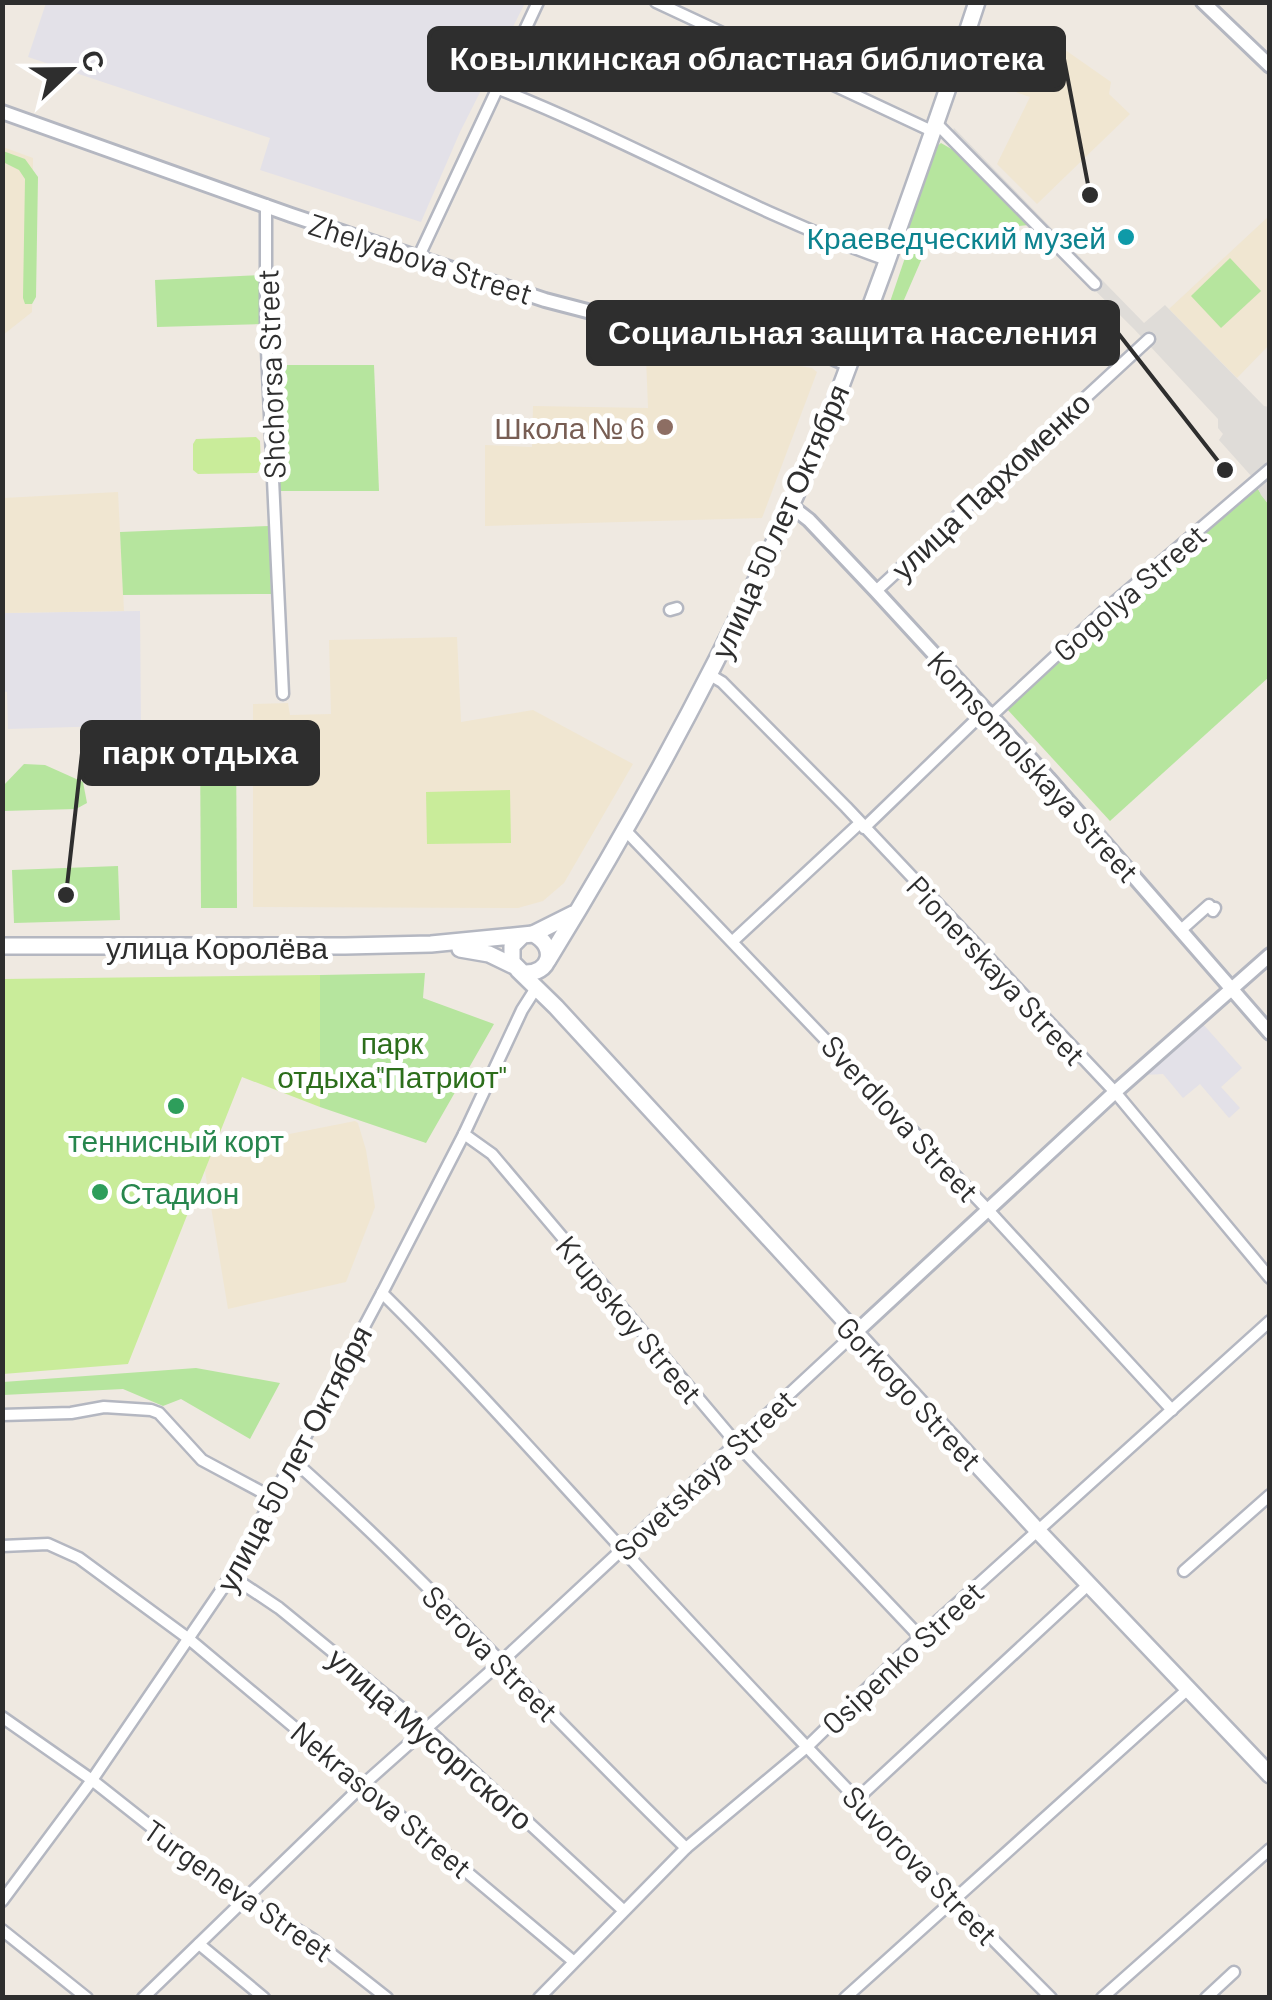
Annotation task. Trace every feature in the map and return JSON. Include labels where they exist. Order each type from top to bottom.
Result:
[{"type":"main road","name":"улица 50 лет Октября","points":[[547,962],[626,830],[710,675],[791,506],[849,365],[936,128],[977,2]]},
{"type":"main road","points":[[527,935],[546,943],[547,962],[533,974],[516,968],[510,950],[527,935],[559,923],[580,908]]},
{"type":"main road","name":"улица Королёва","points":[[2,946],[431,944],[527,935]]},
{"type":"main road","name":"улица Королёва","points":[[431,944],[489,954],[516,968]]},
{"type":"main road","name":"Gorkogo Street","points":[[547,962],[543,984],[556,1007]]},
{"type":"main road","name":"Gorkogo Street","points":[[516,968],[1270,1775]]},
{"type":"street","points":[[419,256],[538,2]]},
{"type":"street","points":[[656,2],[936,128],[1095,284]]},
{"type":"street","points":[[1203,2],[1270,66]]},
{"type":"street","points":[[499,89],[576,119],[829,239],[887,260]]},
{"type":"street","name":"Zhelyabova Street","points":[[2,112],[525,294],[645,326],[815,354],[849,365]]},
{"type":"street","name":"Shchorsa Street","points":[[266,206],[266,330],[282,694]]},
{"type":"street","name":"улица Пархоменко","points":[[876,591],[1149,339]]},
{"type":"street","name":"Gogolya Street","points":[[733,941],[1270,468]]},
{"type":"street","name":"Komsomolskaya Street","points":[[791,506],[876,591],[988,714],[1270,1033]]},
{"type":"street","name":"Pionerskaya Street","points":[[710,675],[722,682],[862,825],[1115,1092],[1270,1278]]},
{"type":"street","name":"Sverdlova Street","points":[[626,830],[989,1211],[1172,1410]]},
{"type":"street","points":[[1181,930],[1209,906],[1213,911],[1215,908]]},
{"type":"street","name":"Sovetskaya Street","points":[[144,1998],[364,1783],[622,1550],[1115,1092],[1270,956]]},
{"type":"street","name":"улица 50 лет Октября","points":[[2,1900],[92,1780],[232,1576],[382,1293],[536,988]]},
{"type":"street","name":"Krupskoy Street","points":[[464,1134],[492,1154],[737,1444],[920,1637]]},
{"type":"street","name":"Suvorova Street","points":[[382,1293],[448,1358],[857,1799],[1051,1998]]},
{"type":"street","name":"Osipenko Street","points":[[539,1998],[686,1848],[808,1746],[920,1637],[1270,1320]]},
{"type":"street","points":[[2,1415],[71,1413],[104,1407],[152,1410],[202,1460],[274,1498]]},
{"type":"street","name":"Serova Street","points":[[294,1461],[502,1660],[587,1752],[686,1848]]},
{"type":"street","points":[[1184,1570],[1270,1495]]},
{"type":"street","name":"Nekrasova Street","points":[[2,1546],[48,1544],[68,1552],[189,1639],[573,1961]]},
{"type":"street","name":"улица Мусоргского","points":[[232,1576],[279,1608],[427,1729],[623,1910]]},
{"type":"street","points":[[857,1799],[1089,1584]]},
{"type":"street","points":[[845,1998],[1188,1689]]},
{"type":"street","name":"Turgeneva Street","points":[[2,1717],[92,1780],[226,1886],[312,1938],[388,1998]]},
{"type":"street","points":[[1102,1998],[1270,1849]]},
{"type":"street","points":[[2,1930],[87,1998]]},
{"type":"street","points":[[199,1944],[264,1998]]},
{"type":"street","points":[[1206,1998],[1234,1972]]},
{"type":"shaded area","points":[[46,2],[525,3],[460,132],[421,222],[260,170],[270,138],[28,57]]},
{"type":"shaded area","points":[[1051,40],[1111,82],[1109,94],[1130,114],[1037,204],[997,164],[1030,97],[984,81],[994,61],[1027,79]]},
{"type":"shaded area","points":[[954,128],[1144,323],[1165,305],[1269,407],[1269,505],[1253,478],[1219,440],[1223,434],[1218,419],[1134,329],[947,144]]},
{"type":"shaded area","points":[[3,147],[33,158],[32,312],[3,335]]},
{"type":"shaded area","points":[[1269,216],[1269,345],[1237,378],[1169,309]]},
{"type":"shaded area","name":"Школа № 6","points":[[654,343],[812,368],[817,372],[762,518],[485,526],[485,445],[532,447],[533,406],[648,408],[646,357]]},
{"type":"shaded area","points":[[118,492],[124,611],[3,613],[3,498]]},
{"type":"shaded area","points":[[140,611],[141,725],[8,729],[7,692],[3,691],[2,613]]},
{"type":"shaded area","points":[[457,637],[461,722],[533,710],[633,764],[564,883],[543,901],[518,908],[253,907],[253,704],[288,703],[290,715],[331,714],[329,640]]},
{"type":"shaded area","points":[[1202,1023],[1242,1068],[1221,1087],[1240,1108],[1229,1118],[1200,1084],[1183,1098],[1163,1074],[1144,1075]]},
{"type":"shaded area","points":[[355,1121],[366,1150],[375,1207],[346,1282],[228,1309],[205,1171],[213,1149]]},
{"type":"green space","points":[[941,143],[955,151],[1029,225],[903,237],[936,147]]},
{"type":"green space","points":[[3,151],[25,159],[38,177],[36,297],[32,304],[25,304],[23,298],[25,179],[19,170],[3,162]]},
{"type":"green space","points":[[909,246],[926,249],[897,316],[912,345],[897,354],[876,343]]},
{"type":"green space","points":[[1230,258],[1261,291],[1221,328],[1191,296]]},
{"type":"green space","points":[[260,275],[261,324],[157,327],[155,280]]},
{"type":"green space","points":[[271,365],[374,365],[379,491],[276,491]]},
{"type":"green space","points":[[256,437],[260,441],[261,468],[257,473],[198,474],[193,470],[196,439]]},
{"type":"green space","points":[[1255,485],[1269,505],[1269,677],[1110,821],[1007,709]]},
{"type":"green space","points":[[269,526],[271,594],[123,595],[120,532]]},
{"type":"green space","points":[[200,735],[236,735],[237,908],[201,908]]},
{"type":"green space","points":[[24,764],[45,765],[83,782],[87,803],[76,809],[3,811],[3,786]]},
{"type":"green space","points":[[510,790],[511,843],[427,844],[426,792]]},
{"type":"green space","points":[[118,866],[120,920],[14,923],[12,870]]},
{"type":"green space","name":"парк отдыха\"Патриот\"","points":[[425,973],[423,998],[494,1024],[426,1143],[320,1107],[320,975]]},
{"type":"green space","name":"Стадион","points":[[320,975],[320,1107],[242,1077],[128,1364],[3,1374],[3,979]]},
{"type":"green space","points":[[196,1368],[280,1383],[250,1439],[181,1399],[163,1406],[123,1389],[3,1395],[3,1382]]},
{"type":"place","name":"Ковылкинская областная библиотека","points":[[1090,195]]},
{"type":"place","name":"Краеведческий музей","points":[[1126,237]]},
{"type":"place","name":"Школа № 6","points":[[665,427]]},
{"type":"place","name":"Социальная защита населения","points":[[1225,470]]},
{"type":"place","name":"парк отдыха","points":[[66,895]]},
{"type":"place","name":"теннисный корт","points":[[176,1106]]},
{"type":"place","name":"Стадион","points":[[100,1192]]}]
